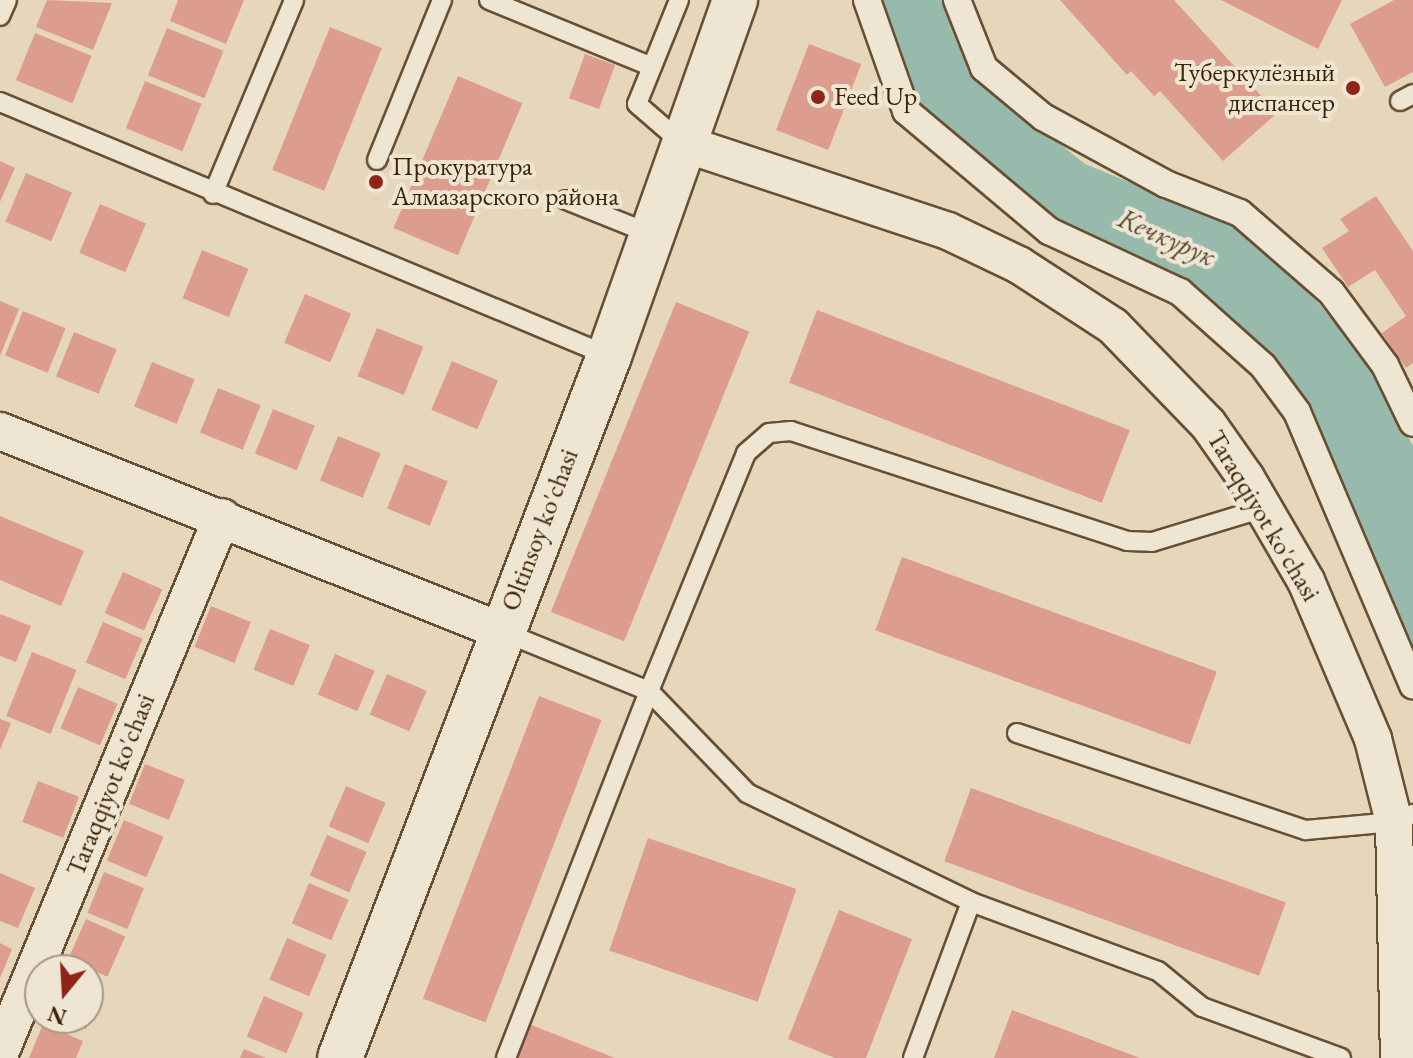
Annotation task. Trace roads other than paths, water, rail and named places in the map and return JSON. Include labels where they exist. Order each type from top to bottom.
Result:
[{"type":"street","name":"Oltinsoy ko'chasi","points":[[340,1058],[501,631],[609,356],[735,0]]},
{"type":"street","points":[[867,0],[906,111],[1049,231],[1180,292],[1263,366],[1297,412],[1413,685]]},
{"type":"street","points":[[957,0],[984,68],[1043,117],[1166,184],[1240,213],[1331,292],[1385,365],[1413,423]]},
{"type":"street","name":"Taraqqiyot ko'chasi","points":[[682,143],[948,231],[1053,284],[1113,326],[1163,374],[1226,448],[1264,508],[1341,657],[1403,818],[1399,1058]]},
{"type":"street","points":[[0,431],[222,517],[501,631]]},
{"type":"street","name":"Taraqqiyot ko'chasi","points":[[0,1053],[222,517]]},
{"type":"lane","points":[[0,16],[7,0]]},
{"type":"lane","points":[[213,194],[294,0]]},
{"type":"lane","points":[[377,160],[442,0]]},
{"type":"lane","points":[[489,0],[652,67]]},
{"type":"lane","points":[[679,0],[637,104],[682,143]]},
{"type":"lane","points":[[0,102],[213,194],[609,356]]},
{"type":"lane","points":[[566,200],[651,234]]},
{"type":"lane","points":[[506,1058],[649,691],[746,453],[769,433],[791,431],[1127,541],[1152,542],[1264,508]]},
{"type":"lane","points":[[501,631],[649,691],[747,793],[971,902],[1158,971],[1202,1007],[1341,1058]]},
{"type":"lane","points":[[1017,733],[1306,830],[1403,818]]},
{"type":"lane","points":[[913,1058],[971,902]]},
{"type":"water","name":"Кечкурук","points":[[877,0],[943,0],[969,71],[1085,164],[1233,225],[1316,300],[1369,365],[1413,446],[1413,659],[1271,364],[1053,223],[912,108]]},
{"type":"place","name":"Туберкулёзный диспансер","points":[[1353,88]]},
{"type":"place","name":"Feed Up","points":[[818,97]]},
{"type":"place","name":"Прокуратура Алмазарского района","points":[[376,182]]}]
